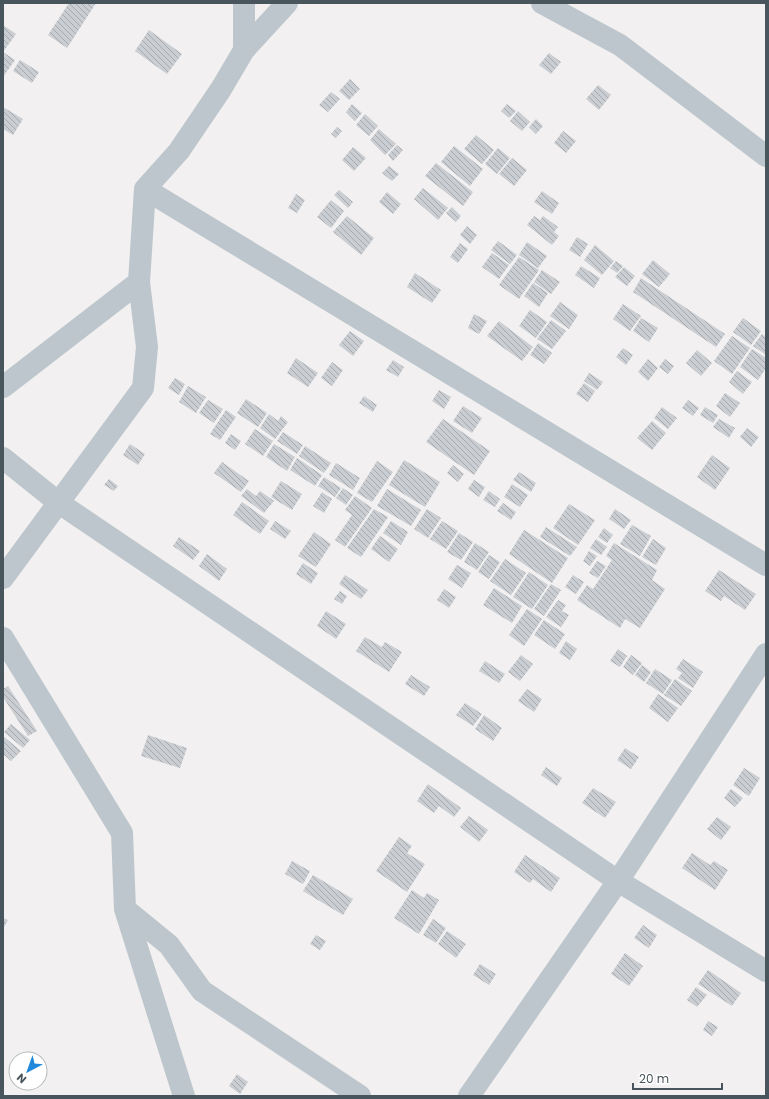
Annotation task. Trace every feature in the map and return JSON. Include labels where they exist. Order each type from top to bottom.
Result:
[{"type":"street","points":[[244,3],[244,50]]},
{"type":"street","points":[[3,578],[143,388],[147,347],[139,282],[145,189],[179,151],[221,90],[244,50],[287,3]]},
{"type":"street","points":[[542,3],[620,45],[766,156]]},
{"type":"street","points":[[145,189],[766,565]]},
{"type":"street","points":[[3,388],[139,282]]},
{"type":"street","points":[[3,458],[59,503],[618,881],[766,970]]},
{"type":"street","points":[[3,638],[122,833],[125,909],[184,1096]]},
{"type":"street","points":[[469,1096],[618,881],[766,654]]},
{"type":"street","points":[[125,909],[169,945],[202,991],[360,1096]]},
{"type":"building","points":[[69,3],[96,3],[67,48],[48,35]]},
{"type":"building","points":[[3,25],[16,34],[3,52]]},
{"type":"building","points":[[149,30],[182,54],[167,74],[135,51]]},
{"type":"building","points":[[3,52],[15,60],[3,77]]},
{"type":"building","points":[[549,53],[561,62],[551,74],[539,65]]},
{"type":"building","points":[[20,60],[39,72],[32,83],[13,71]]},
{"type":"building","points":[[350,79],[360,89],[349,100],[339,91]]},
{"type":"building","points":[[598,85],[611,95],[599,110],[586,99]]},
{"type":"building","points":[[331,92],[340,99],[328,112],[319,105]]},
{"type":"building","points":[[352,104],[362,113],[355,121],[346,112]]},
{"type":"building","points":[[507,104],[516,111],[509,118],[501,111]]},
{"type":"building","points":[[3,107],[23,119],[13,135],[3,129]]},
{"type":"building","points":[[518,111],[530,122],[522,131],[510,121]]},
{"type":"building","points":[[365,114],[378,126],[369,136],[356,125]]},
{"type":"building","points":[[536,119],[543,126],[536,134],[529,127]]},
{"type":"building","points":[[337,127],[342,131],[336,138],[331,134]]},
{"type":"building","points":[[379,129],[396,144],[385,155],[370,140]]},
{"type":"building","points":[[563,131],[576,141],[566,153],[554,143]]},
{"type":"building","points":[[476,135],[494,150],[482,164],[464,149]]},
{"type":"building","points":[[397,145],[403,150],[393,161],[388,155]]},
{"type":"building","points":[[454,146],[483,169],[470,186],[441,162]]},
{"type":"building","points":[[353,147],[366,158],[354,171],[342,160]]},
{"type":"building","points":[[498,148],[510,158],[497,174],[485,164]]},
{"type":"building","points":[[512,158],[527,170],[514,186],[499,174]]},
{"type":"building","points":[[436,163],[473,192],[463,206],[425,176]]},
{"type":"building","points":[[389,166],[399,174],[392,181],[382,173]]},
{"type":"building","points":[[423,188],[448,208],[438,220],[414,199]]},
{"type":"building","points":[[339,190],[353,202],[348,208],[334,195]]},
{"type":"building","points":[[542,191],[559,203],[552,214],[534,202]]},
{"type":"building","points":[[387,192],[401,204],[393,214],[379,202]]},
{"type":"building","points":[[296,194],[305,200],[297,213],[288,208]]},
{"type":"building","points":[[331,200],[344,211],[331,228],[317,217]]},
{"type":"building","points":[[452,207],[461,216],[456,222],[446,213]]},
{"type":"building","points":[[347,216],[374,238],[361,255],[333,232]]},
{"type":"building","points":[[534,216],[540,220],[543,216],[558,227],[554,232],[559,236],[552,245],[527,225]]},
{"type":"building","points":[[467,226],[477,235],[470,244],[460,235]]},
{"type":"building","points":[[577,237],[588,244],[580,257],[569,250]]},
{"type":"building","points":[[498,241],[517,255],[510,264],[491,250]]},
{"type":"building","points":[[527,242],[547,256],[538,268],[519,255]]},
{"type":"building","points":[[460,243],[468,249],[458,263],[450,257]]},
{"type":"building","points":[[595,245],[614,261],[602,275],[584,260]]},
{"type":"building","points":[[492,253],[509,265],[499,279],[482,267]]},
{"type":"building","points":[[519,257],[539,270],[519,299],[499,285]]},
{"type":"building","points":[[653,260],[670,274],[659,287],[642,274]]},
{"type":"building","points":[[616,261],[623,266],[617,273],[610,268]]},
{"type":"building","points":[[581,266],[600,278],[594,288],[575,275]]},
{"type":"building","points":[[624,267],[635,276],[627,286],[615,277]]},
{"type":"building","points":[[542,270],[560,282],[551,294],[534,282]]},
{"type":"building","points":[[415,273],[441,290],[432,303],[407,287]]},
{"type":"building","points":[[641,278],[725,334],[716,347],[633,292]]},
{"type":"building","points":[[533,283],[548,293],[539,307],[524,296]]},
{"type":"building","points":[[560,302],[578,315],[569,329],[550,316]]},
{"type":"building","points":[[623,304],[641,316],[630,331],[613,319]]},
{"type":"building","points":[[530,310],[547,322],[536,338],[519,326]]},
{"type":"building","points":[[474,314],[487,321],[479,334],[468,328]]},
{"type":"building","points":[[641,318],[658,328],[649,342],[633,331]]},
{"type":"building","points":[[743,318],[761,331],[751,345],[733,332]]},
{"type":"building","points":[[551,320],[566,331],[552,349],[537,339]]},
{"type":"building","points":[[499,321],[533,347],[522,361],[487,336]]},
{"type":"building","points":[[350,331],[364,341],[353,356],[339,345]]},
{"type":"building","points":[[762,334],[766,337],[766,355],[753,346]]},
{"type":"building","points":[[732,336],[750,348],[732,374],[714,361]]},
{"type":"building","points":[[538,343],[552,353],[544,364],[530,355]]},
{"type":"building","points":[[623,348],[633,355],[626,365],[616,357]]},
{"type":"building","points":[[752,349],[766,358],[766,368],[758,380],[740,367]]},
{"type":"building","points":[[697,350],[712,363],[701,376],[686,363]]},
{"type":"building","points":[[296,358],[318,373],[308,387],[287,373]]},
{"type":"building","points":[[648,359],[658,368],[648,381],[638,372]]},
{"type":"building","points":[[665,359],[674,366],[668,374],[659,367]]},
{"type":"building","points":[[393,360],[404,367],[398,377],[386,370]]},
{"type":"building","points":[[332,362],[343,370],[332,386],[321,378]]},
{"type":"building","points":[[737,371],[752,382],[743,394],[729,382]]},
{"type":"building","points":[[589,373],[603,382],[597,390],[584,381]]},
{"type":"building","points":[[175,378],[185,384],[179,395],[168,388]]},
{"type":"building","points":[[584,383],[595,391],[588,402],[576,394]]},
{"type":"building","points":[[188,386],[206,397],[196,413],[179,402]]},
{"type":"building","points":[[439,390],[451,397],[444,409],[432,401]]},
{"type":"building","points":[[725,393],[740,403],[730,417],[716,406]]},
{"type":"building","points":[[364,396],[377,405],[373,412],[359,403]]},
{"type":"building","points":[[246,399],[267,413],[258,427],[237,413]]},
{"type":"building","points":[[208,400],[223,409],[214,423],[199,413]]},
{"type":"building","points":[[688,400],[699,408],[693,416],[682,408]]},
{"type":"building","points":[[463,406],[482,418],[472,433],[453,421]]},
{"type":"building","points":[[662,407],[677,418],[668,429],[654,418]]},
{"type":"building","points":[[705,407],[718,415],[713,423],[700,415]]},
{"type":"building","points":[[226,410],[236,417],[220,440],[210,434]]},
{"type":"building","points":[[269,414],[278,421],[281,416],[288,422],[275,439],[260,428]]},
{"type":"building","points":[[443,419],[490,451],[474,475],[426,442]]},
{"type":"building","points":[[719,419],[735,428],[729,438],[713,427]]},
{"type":"building","points":[[652,421],[666,433],[652,450],[637,438]]},
{"type":"building","points":[[747,428],[759,437],[751,447],[740,437]]},
{"type":"building","points":[[255,429],[273,441],[263,456],[245,444]]},
{"type":"building","points":[[283,432],[303,445],[297,454],[277,441]]},
{"type":"building","points":[[231,434],[241,441],[235,450],[225,443]]},
{"type":"building","points":[[130,444],[145,454],[138,465],[123,455]]},
{"type":"building","points":[[274,444],[295,457],[287,471],[266,457]]},
{"type":"building","points":[[305,446],[331,463],[324,473],[299,456]]},
{"type":"building","points":[[712,455],[730,468],[715,490],[697,477]]},
{"type":"building","points":[[297,458],[322,475],[315,486],[290,470]]},
{"type":"building","points":[[404,460],[440,482],[425,507],[389,485]]},
{"type":"building","points":[[377,461],[393,472],[372,502],[357,493]]},
{"type":"building","points":[[222,462],[249,481],[241,492],[214,473]]},
{"type":"building","points":[[336,463],[360,478],[353,490],[329,475]]},
{"type":"building","points":[[453,465],[464,474],[458,482],[447,473]]},
{"type":"building","points":[[519,472],[536,483],[531,492],[513,480]]},
{"type":"building","points":[[324,477],[341,488],[335,497],[318,486]]},
{"type":"building","points":[[109,479],[118,486],[114,491],[104,485]]},
{"type":"building","points":[[474,480],[485,487],[479,497],[468,489]]},
{"type":"building","points":[[281,481],[302,494],[292,510],[271,497]]},
{"type":"building","points":[[512,484],[528,495],[520,507],[504,497]]},
{"type":"building","points":[[343,488],[353,495],[346,505],[336,498]]},
{"type":"building","points":[[247,489],[256,496],[260,491],[274,501],[264,513],[241,496]]},
{"type":"building","points":[[387,489],[421,510],[411,526],[377,506]]},
{"type":"building","points":[[489,491],[500,499],[495,507],[483,500]]},
{"type":"building","points":[[322,492],[332,499],[324,513],[313,506]]},
{"type":"building","points":[[355,496],[372,508],[345,547],[335,540],[352,515],[345,510]]},
{"type":"building","points":[[242,502],[269,521],[260,534],[233,515]]},
{"type":"building","points":[[503,503],[516,512],[511,520],[497,511]]},
{"type":"building","points":[[569,504],[595,520],[578,545],[553,528]]},
{"type":"building","points":[[374,509],[388,517],[361,557],[347,548]]},
{"type":"building","points":[[427,509],[441,518],[428,538],[414,529]]},
{"type":"building","points":[[615,509],[631,520],[624,529],[609,519]]},
{"type":"building","points":[[275,521],[291,531],[285,539],[270,529]]},
{"type":"building","points":[[391,521],[408,532],[401,545],[383,533]]},
{"type":"building","points":[[442,521],[458,531],[446,549],[430,539]]},
{"type":"building","points":[[632,525],[651,536],[640,556],[620,544]]},
{"type":"building","points":[[546,527],[577,547],[570,556],[540,537]]},
{"type":"building","points":[[604,528],[613,535],[607,543],[598,537]]},
{"type":"building","points":[[524,530],[568,558],[552,583],[509,554]]},
{"type":"building","points":[[314,532],[331,544],[316,567],[298,556]]},
{"type":"building","points":[[459,533],[473,542],[461,560],[447,552]]},
{"type":"building","points":[[380,536],[398,549],[389,562],[371,549]]},
{"type":"building","points":[[179,537],[200,551],[193,560],[173,546]]},
{"type":"building","points":[[596,539],[607,547],[601,555],[590,548]]},
{"type":"building","points":[[653,539],[666,548],[656,565],[642,557]]},
{"type":"building","points":[[475,543],[489,552],[477,570],[464,562]]},
{"type":"building","points":[[614,543],[657,570],[652,580],[665,589],[640,628],[625,619],[620,628],[577,600],[587,585],[593,589],[612,560],[606,556]]},
{"type":"building","points":[[589,551],[597,556],[590,566],[583,561]]},
{"type":"building","points":[[207,554],[227,569],[219,581],[199,566]]},
{"type":"building","points":[[489,555],[500,562],[489,579],[478,572]]},
{"type":"building","points":[[505,559],[526,573],[511,595],[490,581]]},
{"type":"building","points":[[597,561],[606,566],[598,578],[589,573]]},
{"type":"building","points":[[303,563],[318,573],[311,584],[296,574]]},
{"type":"building","points":[[457,565],[471,573],[462,588],[448,579]]},
{"type":"building","points":[[719,570],[756,594],[745,610],[724,596],[721,601],[705,591]]},
{"type":"building","points":[[529,572],[548,585],[532,609],[513,597]]},
{"type":"building","points":[[345,575],[368,590],[361,599],[339,584]]},
{"type":"building","points":[[573,575],[584,582],[576,594],[565,587]]},
{"type":"building","points":[[551,584],[561,590],[544,616],[534,609]]},
{"type":"building","points":[[494,588],[522,606],[512,623],[483,605]]},
{"type":"building","points":[[444,589],[456,597],[449,608],[437,600]]},
{"type":"building","points":[[340,591],[347,596],[342,604],[334,599]]},
{"type":"building","points":[[558,600],[566,605],[562,611],[569,615],[561,627],[546,617]]},
{"type":"building","points":[[527,609],[542,619],[524,646],[509,635]]},
{"type":"building","points":[[326,611],[346,624],[336,639],[317,626]]},
{"type":"building","points":[[544,620],[565,634],[555,649],[534,635]]},
{"type":"building","points":[[365,637],[382,647],[385,642],[402,652],[389,672],[356,651]]},
{"type":"building","points":[[566,641],[577,649],[570,660],[559,653]]},
{"type":"building","points":[[618,649],[627,656],[620,667],[610,661]]},
{"type":"building","points":[[521,655],[533,664],[520,681],[508,672]]},
{"type":"building","points":[[631,655],[642,663],[633,675],[623,667]]},
{"type":"building","points":[[683,659],[703,672],[693,688],[678,678],[682,673],[676,669]]},
{"type":"building","points":[[485,661],[505,674],[499,683],[479,671]]},
{"type":"building","points":[[642,665],[651,672],[644,682],[635,675]]},
{"type":"building","points":[[655,669],[672,680],[663,694],[646,683]]},
{"type":"building","points":[[411,675],[430,687],[424,696],[405,684]]},
{"type":"building","points":[[675,679],[692,691],[681,706],[664,695]]},
{"type":"building","points":[[8,686],[37,731],[28,736],[3,697],[3,689]]},
{"type":"building","points":[[527,689],[542,699],[534,712],[518,701]]},
{"type":"building","points":[[658,694],[678,708],[668,722],[649,708]]},
{"type":"building","points":[[465,703],[482,714],[473,726],[456,715]]},
{"type":"building","points":[[484,715],[502,728],[493,741],[475,729]]},
{"type":"building","points":[[11,724],[30,740],[23,748],[4,732]]},
{"type":"building","points":[[148,735],[187,748],[180,768],[141,756]]},
{"type":"building","points":[[3,736],[21,751],[11,761],[3,754]]},
{"type":"building","points":[[625,748],[639,757],[631,769],[617,760]]},
{"type":"building","points":[[546,767],[562,778],[557,786],[541,775]]},
{"type":"building","points":[[744,768],[760,778],[749,796],[733,785]]},
{"type":"building","points":[[428,784],[461,808],[454,817],[439,806],[434,813],[417,801]]},
{"type":"building","points":[[593,788],[616,802],[605,818],[582,803]]},
{"type":"building","points":[[731,789],[743,798],[735,807],[724,798]]},
{"type":"building","points":[[469,816],[488,830],[479,842],[460,827]]},
{"type":"building","points":[[717,817],[731,827],[721,840],[707,829]]},
{"type":"building","points":[[399,837],[412,846],[407,853],[425,864],[407,892],[376,871]]},
{"type":"building","points":[[692,853],[710,865],[714,861],[728,870],[715,890],[682,868]]},
{"type":"building","points":[[525,855],[560,878],[551,892],[533,879],[530,883],[514,872]]},
{"type":"building","points":[[292,861],[310,871],[303,884],[285,874]]},
{"type":"building","points":[[313,875],[353,899],[343,915],[303,891]]},
{"type":"building","points":[[412,890],[424,898],[427,893],[439,900],[419,934],[394,918]]},
{"type":"building","points":[[3,918],[8,920],[3,929]]},
{"type":"building","points":[[433,919],[446,928],[436,943],[423,935]]},
{"type":"building","points":[[643,925],[657,935],[649,948],[634,938]]},
{"type":"building","points":[[447,931],[466,944],[456,958],[438,944]]},
{"type":"building","points":[[316,935],[326,941],[320,950],[310,944]]},
{"type":"building","points":[[625,953],[643,966],[629,986],[611,974]]},
{"type":"building","points":[[480,964],[496,974],[489,985],[473,975]]},
{"type":"building","points":[[708,970],[741,993],[732,1006],[698,984]]},
{"type":"building","points":[[696,987],[707,995],[697,1007],[687,1000]]},
{"type":"building","points":[[708,1021],[718,1027],[712,1036],[703,1030]]},
{"type":"building","points":[[237,1074],[248,1082],[240,1094],[229,1086]]}]
